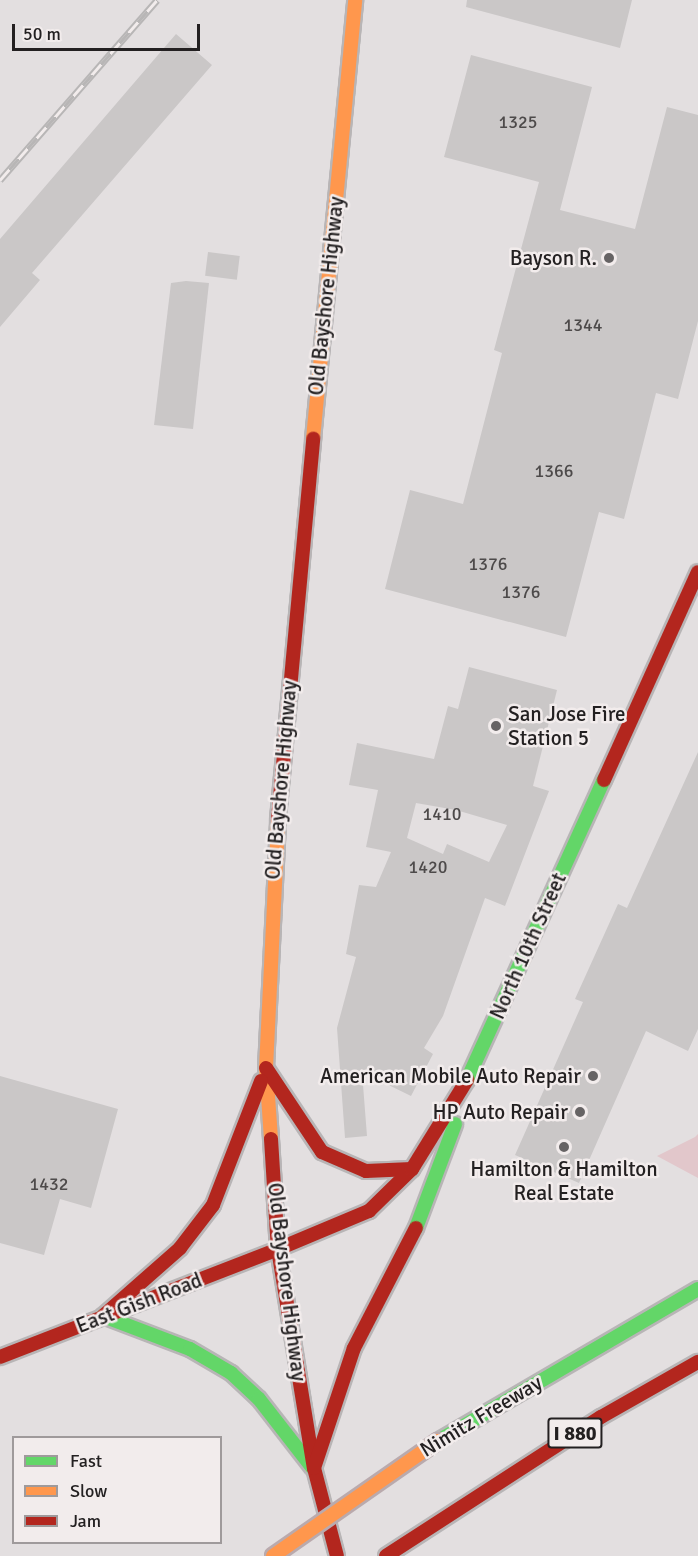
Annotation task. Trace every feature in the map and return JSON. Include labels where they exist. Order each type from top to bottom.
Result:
[{"type":"main road","name":"Old Bayshore Highway","points":[[336,1556],[314,1468],[278,1249],[266,1068],[279,790],[355,0]]},
{"type":"main road","name":"North 10th Street","points":[[278,1249],[369,1211],[412,1168],[470,1075],[698,572]]},
{"type":"main road","points":[[266,1068],[322,1152],[366,1171],[412,1168]]},
{"type":"main road","points":[[266,1068],[213,1205],[180,1248],[103,1316],[190,1349],[231,1373],[259,1399],[314,1468]]},
{"type":"main road","points":[[314,1468],[354,1348],[421,1218],[470,1075]]},
{"type":"main road","name":"East Gish Road","points":[[0,1357],[278,1249]]},
{"type":"main road","name":"Nimitz Freeway","points":[[273,1556],[438,1441],[698,1289]]},
{"type":"main road","points":[[0,1342],[30,1345]]},
{"type":"main road","name":"I 880","points":[[386,1556],[454,1509],[698,1362]]},
{"type":"shaded area","points":[[698,1134],[698,1178],[657,1156],[695,1137]]},
{"type":"building","points":[[467,0],[632,0],[620,48],[466,7]]},
{"type":"building","points":[[176,34],[212,65],[32,273],[40,280],[0,327],[0,239]]},
{"type":"building","points":[[471,55],[592,87],[560,210],[635,229],[667,107],[698,115],[698,321],[678,399],[656,393],[624,519],[599,512],[566,637],[385,589],[410,490],[463,504],[502,353],[494,350],[539,182],[444,157]]},
{"type":"building","points":[[208,252],[240,256],[237,280],[205,276]]},
{"type":"building","points":[[186,281],[209,283],[193,429],[154,425],[171,283]]},
{"type":"building","points":[[469,667],[557,690],[533,786],[549,791],[505,906],[485,898],[443,1016],[424,1048],[433,1054],[411,1096],[362,1072],[367,1136],[345,1138],[337,1028],[356,957],[346,954],[359,885],[376,887],[391,852],[366,847],[378,790],[349,785],[357,743],[434,759],[448,706],[458,709]],"holes":[[[416,803],[456,810],[507,825],[489,862],[447,844],[443,854],[407,838]]]},
{"type":"building","points":[[698,752],[698,1029],[688,1051],[646,1031],[579,1183],[515,1155],[583,1002],[575,999],[618,904],[627,908]]},
{"type":"building","points":[[0,1076],[118,1109],[91,1208],[60,1199],[44,1255],[0,1243]]},
{"type":"railway","points":[[0,180],[157,0]]},
{"type":"traffic: fast","points":[[467,1080],[604,780]]},
{"type":"traffic: fast","points":[[416,1228],[455,1124]]},
{"type":"traffic: fast","points":[[438,1441],[698,1289]]},
{"type":"traffic: fast","points":[[103,1316],[190,1349],[231,1373],[259,1399],[312,1467]]},
{"type":"traffic: slow","points":[[313,439],[355,0]]},
{"type":"traffic: slow","points":[[271,1139],[266,1068],[278,819]]},
{"type":"traffic: slow","points":[[273,1556],[438,1441]]},
{"type":"traffic: jam","points":[[278,819],[313,439]]},
{"type":"traffic: jam","points":[[604,780],[698,572]]},
{"type":"traffic: jam","points":[[266,1068],[322,1152],[366,1171],[412,1169]]},
{"type":"traffic: jam","points":[[278,1249],[369,1211],[412,1169],[467,1080]]},
{"type":"traffic: jam","points":[[103,1316],[180,1248],[213,1205],[261,1081]]},
{"type":"traffic: jam","points":[[271,1139],[278,1249],[314,1468],[337,1556]]},
{"type":"traffic: jam","points":[[314,1468],[354,1348],[416,1228]]},
{"type":"traffic: jam","points":[[0,1357],[278,1249]]},
{"type":"traffic: jam","points":[[386,1556],[601,1417],[698,1362]]},
{"type":"place","name":"Bayson R.","points":[[609,258]]},
{"type":"place","name":"San Jose Fire Station 5","points":[[496,726]]},
{"type":"place","name":"American Mobile Auto Repair","points":[[593,1076]]},
{"type":"place","name":"HP Auto Repair","points":[[580,1112]]},
{"type":"place","name":"Hamilton & Hamilton Real Estate","points":[[564,1147]]}]
